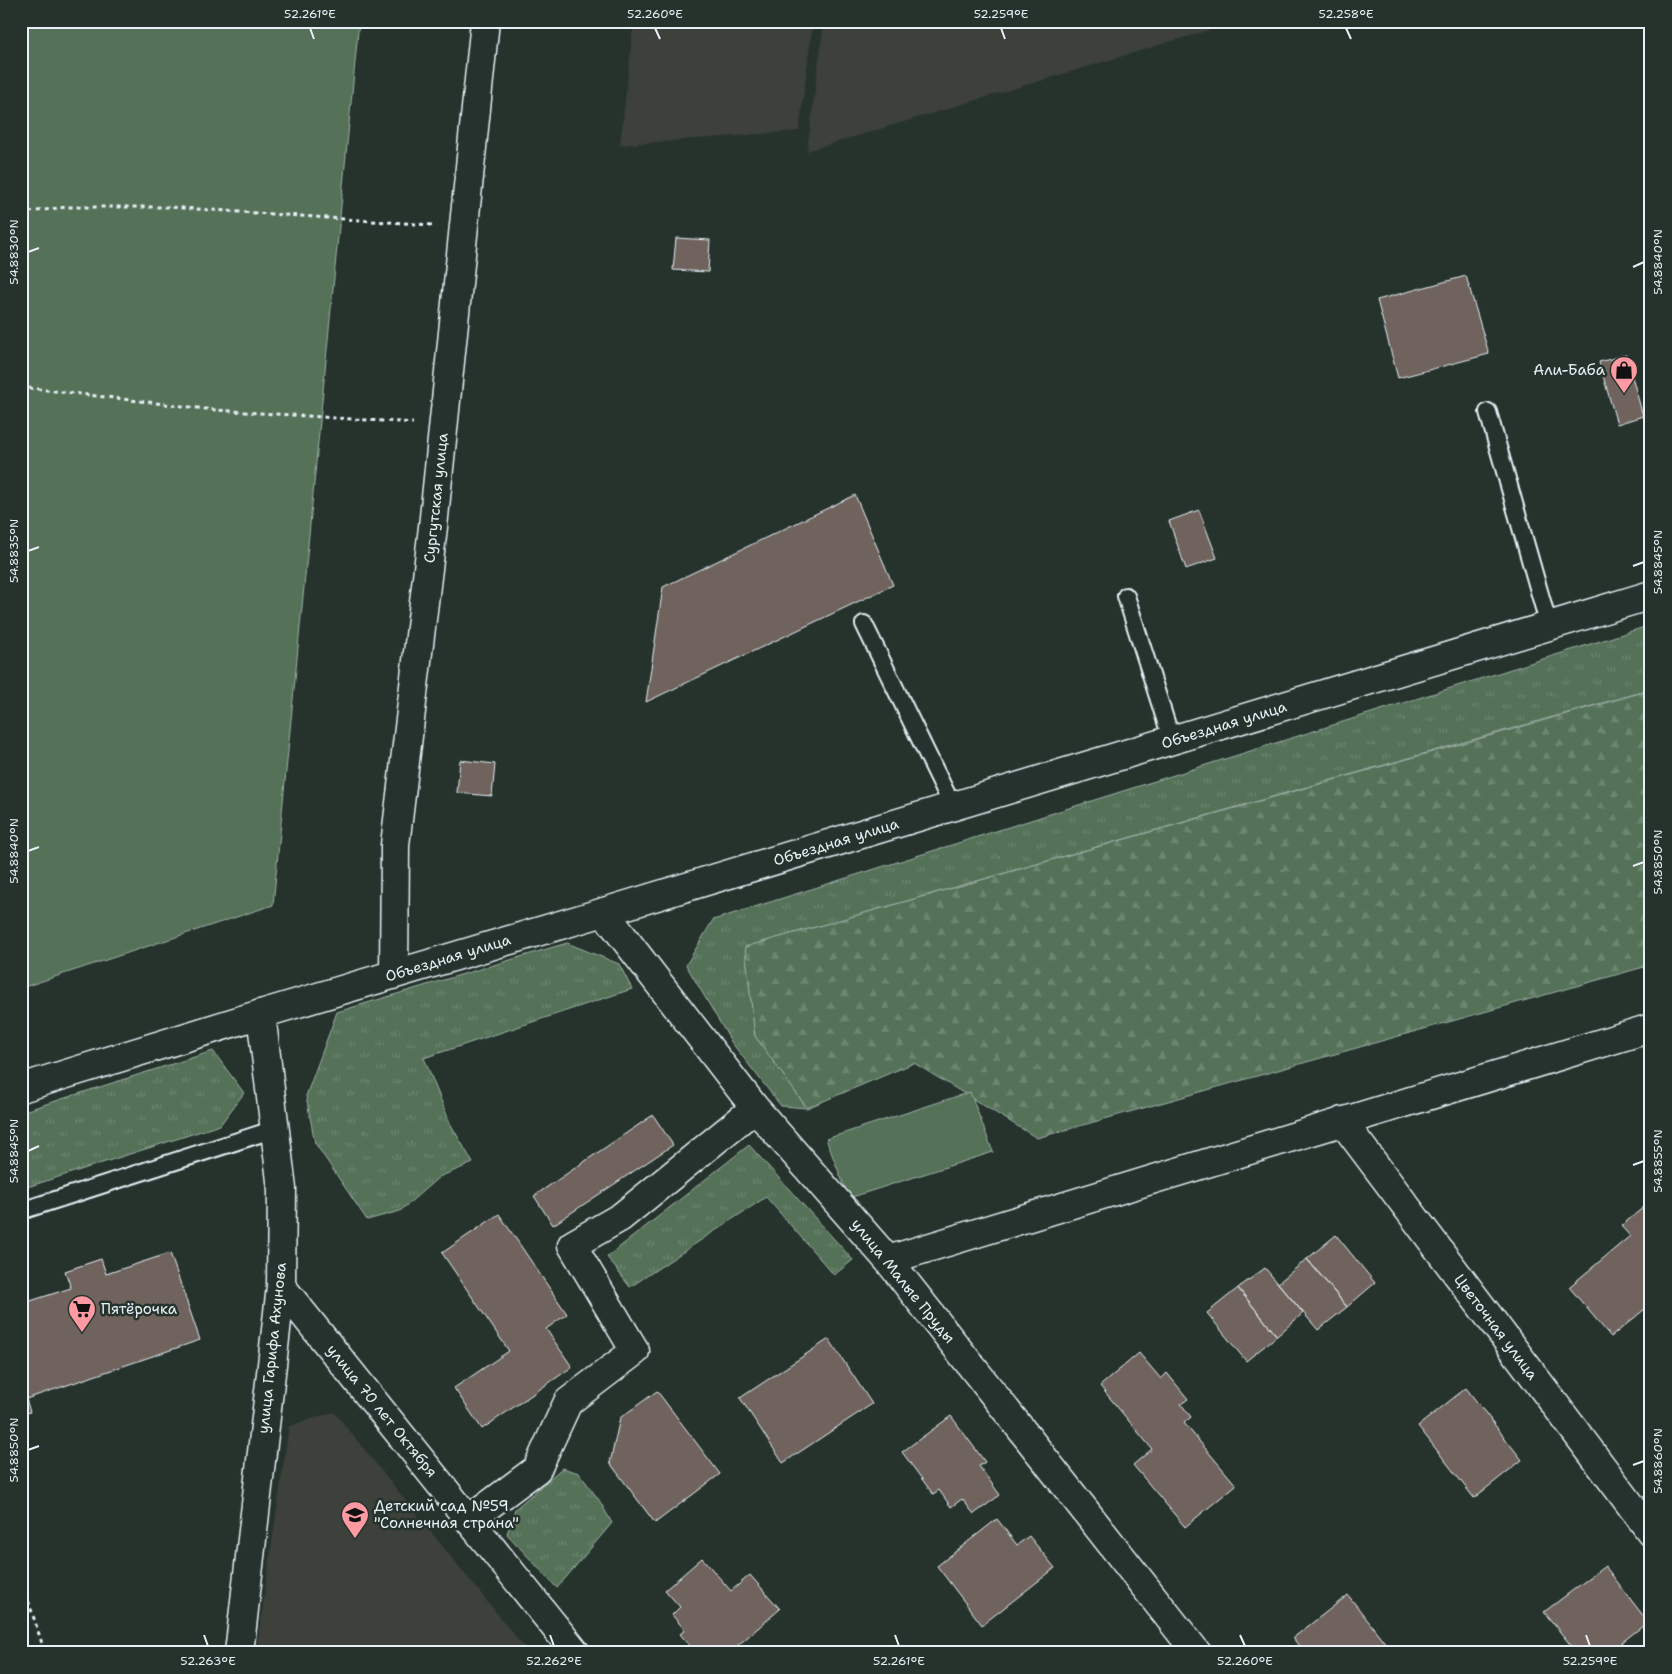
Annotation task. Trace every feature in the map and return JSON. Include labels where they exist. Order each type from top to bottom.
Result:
[{"type":"street","name":"Сургутская улица","points":[[394,974],[395,845],[433,526],[485,21]]},
{"type":"street","name":"Объездная улица","points":[[21,1088],[1651,595]]},
{"type":"street","name":"улица Малые Пруды","points":[[604,912],[755,1108],[888,1260],[1197,1653]]},
{"type":"street","name":"улица Гарифа Ахунова","points":[[238,1653],[281,1286],[282,1189],[262,1014]]},
{"type":"street","points":[[888,1260],[1651,1028]]},
{"type":"street","points":[[470,1520],[537,1469],[568,1402],[634,1351],[572,1246],[621,1217],[755,1108]]},
{"type":"street","name":"Цветочная улица","points":[[1342,1122],[1651,1532]]},
{"type":"street","name":"улица 70 лет Октября","points":[[281,1286],[576,1653]]},
{"type":"lane","points":[[1488,412],[1549,626]]},
{"type":"lane","points":[[1126,596],[1172,741]]},
{"type":"lane","points":[[864,624],[953,807]]},
{"type":"lane","points":[[21,1211],[275,1129]]},
{"type":"path","points":[[21,213],[67,207],[168,207],[464,227]]},
{"type":"path","points":[[21,387],[215,410],[444,424]]},
{"type":"path","points":[[21,1578],[45,1653]]},
{"type":"shaded area","points":[[634,21],[813,21],[799,131],[620,145]]},
{"type":"shaded area","points":[[824,21],[1239,21],[807,151]]},
{"type":"shaded area","name":"Детский сад №59 \"Солнечная страна\"","points":[[334,1412],[529,1653],[256,1653],[289,1426]]},
{"type":"green space","points":[[21,21],[359,21],[273,905],[21,988]]},
{"type":"green space","points":[[1651,625],[1651,689],[745,947],[755,1036],[807,1108],[781,1106],[732,1043],[686,965],[713,920]]},
{"type":"green space","points":[[1651,690],[1651,965],[1037,1138],[914,1063],[807,1108],[755,1036],[745,947]]},
{"type":"green space","points":[[567,943],[619,964],[632,989],[424,1058],[450,1123],[473,1163],[439,1177],[400,1211],[367,1220],[315,1143],[306,1096],[337,1012]]},
{"type":"green space","points":[[213,1051],[244,1093],[220,1125],[21,1189],[21,1112]]},
{"type":"green space","points":[[970,1092],[993,1152],[849,1198],[826,1139]]},
{"type":"green space","points":[[749,1145],[853,1260],[834,1275],[766,1197],[630,1287],[607,1257]]},
{"type":"green space","points":[[562,1468],[579,1473],[599,1500],[612,1523],[557,1588],[507,1534],[515,1509]]},
{"type":"building","points":[[676,238],[710,240],[708,272],[673,270]]},
{"type":"building","points":[[1466,276],[1489,354],[1398,378],[1377,300]]},
{"type":"building","points":[[1626,355],[1643,416],[1617,424],[1599,362]]},
{"type":"building","points":[[855,495],[893,585],[646,702],[663,587]]},
{"type":"building","points":[[1199,510],[1217,558],[1186,569],[1169,521]]},
{"type":"building","points":[[460,760],[495,764],[492,796],[457,793]]},
{"type":"building","points":[[653,1115],[673,1145],[553,1225],[534,1196]]},
{"type":"building","points":[[1651,1201],[1651,1304],[1611,1337],[1569,1287],[1630,1236],[1621,1226]]},
{"type":"building","points":[[499,1214],[567,1314],[546,1329],[572,1367],[482,1429],[454,1388],[509,1351],[442,1253]]},
{"type":"building","points":[[1336,1235],[1375,1283],[1347,1307],[1307,1259]]},
{"type":"building","points":[[170,1253],[200,1340],[26,1399],[30,1412],[21,1414],[21,1304],[71,1288],[65,1271],[101,1259],[106,1274]]},
{"type":"building","points":[[1307,1259],[1347,1307],[1318,1330],[1278,1283]]},
{"type":"building","points":[[1265,1268],[1303,1313],[1277,1336],[1238,1288]]},
{"type":"building","points":[[1238,1288],[1277,1336],[1246,1361],[1207,1313]]},
{"type":"building","points":[[829,1339],[872,1404],[783,1463],[740,1398]]},
{"type":"building","points":[[1139,1353],[1161,1379],[1167,1373],[1188,1399],[1181,1404],[1191,1417],[1184,1423],[1236,1485],[1185,1527],[1133,1465],[1152,1449],[1100,1386]]},
{"type":"building","points":[[1466,1388],[1522,1460],[1474,1498],[1418,1426]]},
{"type":"building","points":[[657,1391],[720,1474],[655,1523],[610,1463],[620,1418]]},
{"type":"building","points":[[951,1416],[985,1462],[979,1466],[1000,1495],[974,1514],[962,1499],[951,1507],[939,1490],[933,1494],[902,1452]]},
{"type":"building","points":[[997,1519],[1017,1545],[1029,1536],[1055,1568],[982,1625],[937,1566]]},
{"type":"building","points":[[702,1558],[731,1591],[750,1575],[780,1609],[729,1653],[696,1653],[680,1634],[685,1630],[672,1615],[680,1607],[665,1590]]},
{"type":"building","points":[[1605,1566],[1648,1622],[1608,1653],[1577,1653],[1544,1612]]},
{"type":"building","points":[[1348,1595],[1393,1653],[1304,1653],[1293,1638]]},
{"type":"place","name":"Али-Баба","points":[[1624,394]]},
{"type":"place","name":"Пятёрочка","points":[[82,1333]]},
{"type":"place","name":"Детский сад №59 \"Солнечная страна\"","points":[[355,1539]]}]
